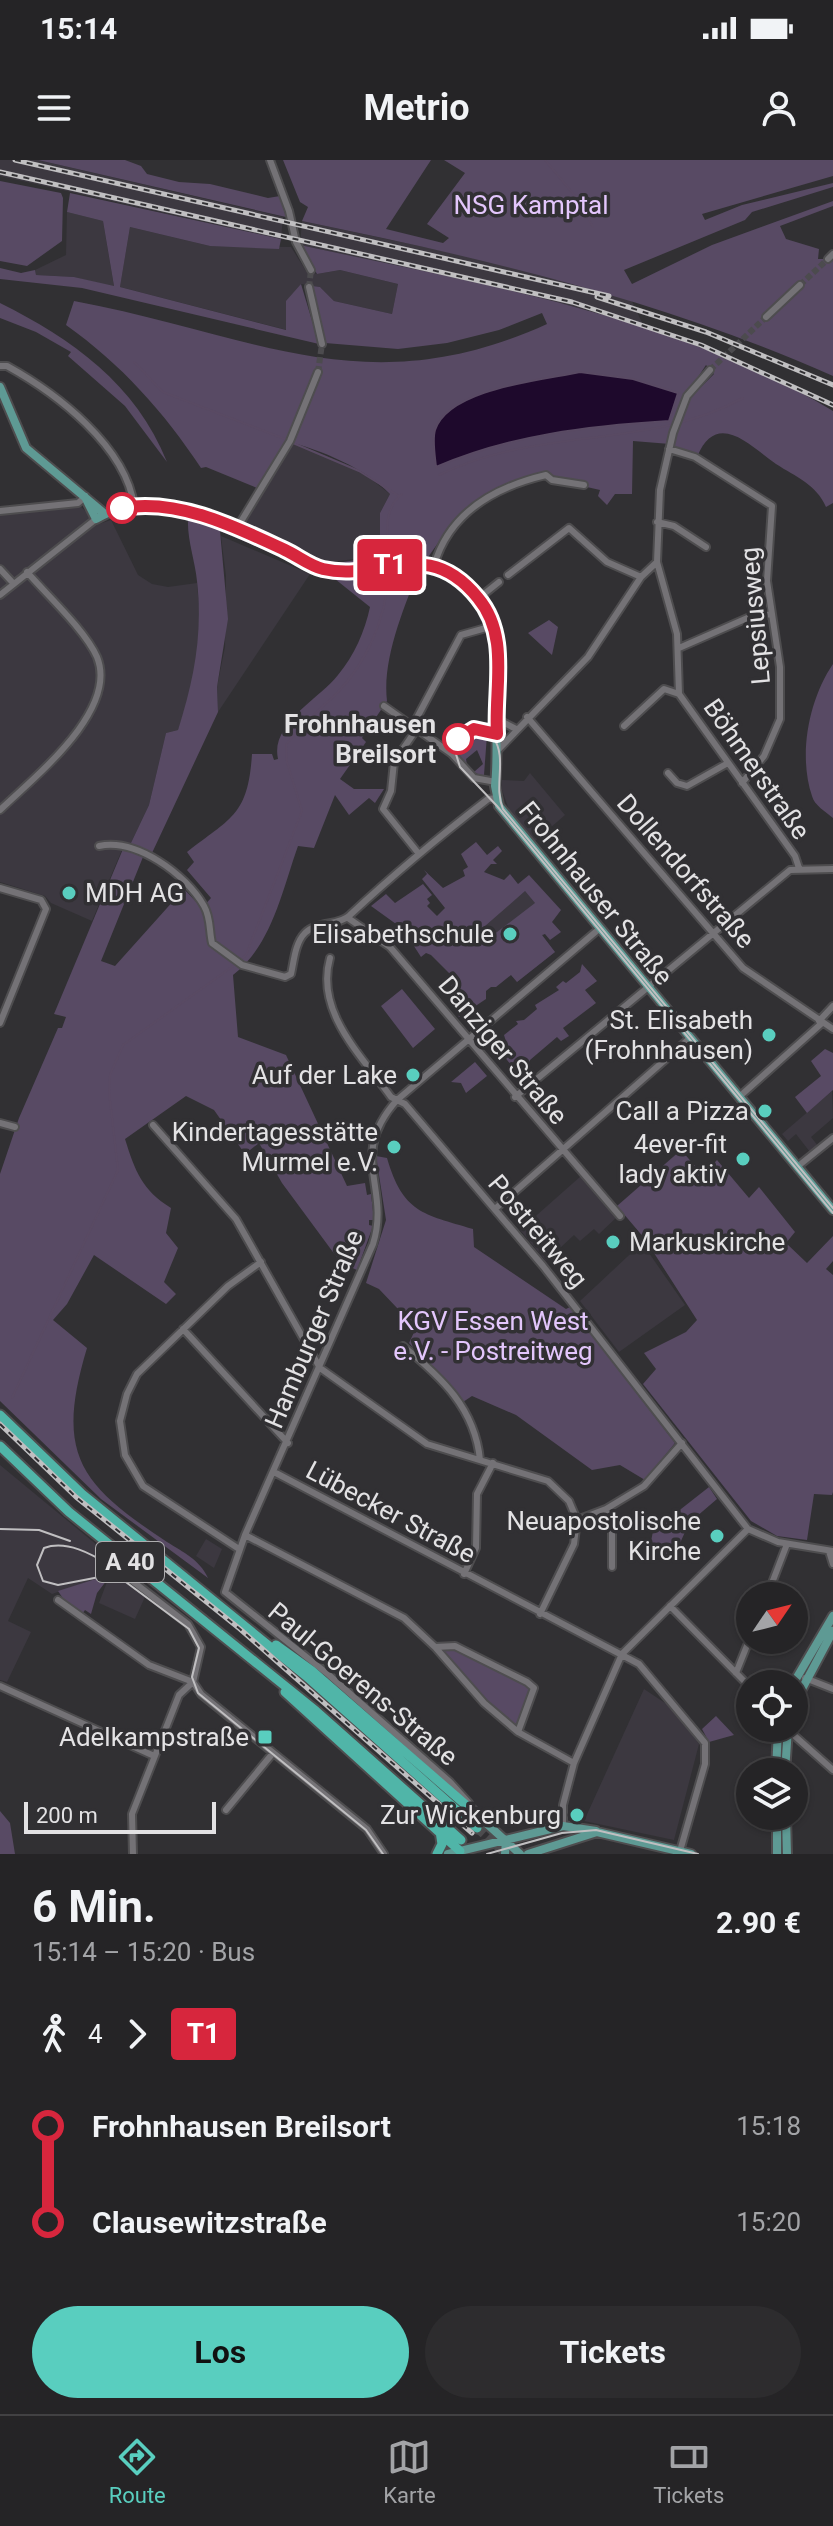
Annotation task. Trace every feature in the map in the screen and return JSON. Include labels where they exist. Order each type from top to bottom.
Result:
[{"type":"highway","name":"A 40","points":[[0,1415],[93,1503],[246,1626],[477,1828]]},
{"type":"highway","name":"A 40","points":[[0,1446],[98,1536],[267,1671],[462,1848]]},
{"type":"highway","points":[[246,1626],[312,1671],[474,1812]]},
{"type":"highway","points":[[267,1671],[294,1702],[462,1848]]},
{"type":"highway","points":[[437,1854],[442,1844],[440,1831]]},
{"type":"main road","points":[[0,387],[26,448],[105,514]]},
{"type":"main road","points":[[85,497],[96,519],[134,506],[175,508],[237,528],[321,569],[411,564],[434,566]]},
{"type":"main road","name":"Frohnhauser Straße","points":[[434,566],[459,579],[479,598],[493,626],[499,659],[496,782],[502,810],[833,1210]]},
{"type":"main road","points":[[801,1670],[833,1616]]},
{"type":"main road","points":[[808,1673],[833,1631]]},
{"type":"main road","name":"Paul-Goerens-Straße","points":[[474,1812],[520,1854]]},
{"type":"main road","points":[[448,1854],[462,1848],[480,1850],[563,1826],[691,1854]]},
{"type":"main road","points":[[777,1830],[777,1854]]},
{"type":"main road","points":[[786,1830],[787,1854]]},
{"type":"main road","points":[[528,1854],[547,1851],[597,1832]]},
{"type":"main road","points":[[505,1854],[506,1840]]},
{"type":"street","points":[[270,160],[289,211],[296,242],[311,270]]},
{"type":"street","points":[[766,317],[800,285]]},
{"type":"street","points":[[309,287],[322,344]]},
{"type":"street","points":[[0,366],[7,366],[50,392],[87,425],[124,477],[134,506]]},
{"type":"street","name":"Böhmerstraße","points":[[710,370],[687,396],[676,420],[657,522],[657,562],[679,648],[679,694],[795,856],[799,868]]},
{"type":"street","points":[[237,528],[290,441],[318,372]]},
{"type":"street","name":"Lepsiusweg","points":[[669,449],[695,457],[772,506],[767,560],[780,667],[780,719],[764,756],[742,783]]},
{"type":"street","points":[[434,566],[455,524],[499,489],[546,475],[552,480],[584,485]]},
{"type":"street","points":[[0,511],[78,503],[85,497]]},
{"type":"street","points":[[0,595],[96,519]]},
{"type":"street","points":[[657,522],[674,526],[706,547]]},
{"type":"street","points":[[508,575],[569,528],[607,562],[641,577]]},
{"type":"street","points":[[498,750],[596,647],[641,577],[657,562]]},
{"type":"street","points":[[0,569],[13,583]]},
{"type":"street","points":[[0,810],[82,728],[100,678],[93,650],[27,572]]},
{"type":"street","points":[[479,598],[499,582]]},
{"type":"street","points":[[679,648],[752,616],[772,614]]},
{"type":"street","points":[[419,854],[383,809],[391,791],[394,762],[461,635],[493,626]]},
{"type":"street","name":"Böhmerstraße","points":[[624,726],[664,689],[679,694]]},
{"type":"street","points":[[384,706],[452,754],[474,778],[496,782]]},
{"type":"street","name":"Dollendorfstraße","points":[[527,717],[747,972],[833,1029]]},
{"type":"street","points":[[497,719],[516,729]]},
{"type":"street","points":[[452,754],[456,742],[467,732],[479,729],[497,734]]},
{"type":"street","points":[[668,773],[677,783],[687,786],[728,763]]},
{"type":"street","points":[[99,846],[111,843],[146,854],[181,880],[205,908],[212,943],[242,965],[272,975],[289,976],[305,934],[317,926],[348,918],[419,854],[488,799],[497,798]]},
{"type":"street","points":[[515,1097],[790,870],[833,869]]},
{"type":"street","points":[[0,888],[41,900],[46,909],[0,1023]]},
{"type":"street","name":"Danziger Straße","points":[[348,918],[390,947],[561,1150],[606,1195],[620,1216]]},
{"type":"street","name":"Hamburger Straße","points":[[239,1549],[288,1443],[378,1230],[379,1210],[371,1153],[375,1133],[397,1100],[599,929]]},
{"type":"street","name":"Postreitweg","points":[[330,958],[326,978],[328,1004],[391,1097],[405,1104],[495,1209],[748,1529]]},
{"type":"street","points":[[739,1097],[820,1022],[833,1006]]},
{"type":"street","points":[[495,1209],[690,1038]]},
{"type":"street","points":[[0,1123],[15,1127]]},
{"type":"street","points":[[153,1125],[227,1207],[320,1368],[408,1434],[427,1444],[548,1481],[569,1501],[577,1520],[567,1562],[540,1614]]},
{"type":"street","points":[[797,1167],[833,1138]]},
{"type":"street","points":[[239,1549],[143,1486],[122,1444],[122,1411],[132,1380],[228,1286],[261,1262]]},
{"type":"street","points":[[183,1329],[288,1443]]},
{"type":"street","points":[[403,1346],[454,1393],[473,1428],[480,1460]]},
{"type":"street","points":[[577,1520],[606,1509],[644,1486],[682,1443]]},
{"type":"street","points":[[464,1574],[476,1548],[477,1494],[493,1463]]},
{"type":"street","name":"Lübecker Straße","points":[[274,1472],[540,1614],[622,1654],[643,1668],[705,1743],[705,1764],[680,1851]]},
{"type":"street","points":[[606,1509],[614,1547],[612,1567]]},
{"type":"street","points":[[563,1826],[563,1805],[574,1763],[622,1654],[748,1529],[787,1544],[831,1551],[833,1564]]},
{"type":"street","points":[[245,1535],[404,1618],[435,1647],[484,1703],[518,1732],[574,1763]]},
{"type":"street","points":[[772,1582],[787,1544]]},
{"type":"street","name":"Paul-Goerens-Straße","points":[[239,1549],[225,1592],[227,1596],[340,1684],[450,1782],[474,1812]]},
{"type":"street","points":[[109,1563],[188,1624],[198,1637],[201,1652],[193,1682],[179,1695],[152,1755],[132,1814],[133,1854]]},
{"type":"street","points":[[58,1600],[149,1665],[193,1682],[201,1694],[367,1829],[384,1854]]},
{"type":"street","points":[[670,1606],[736,1673]]},
{"type":"street","points":[[435,1647],[455,1646],[534,1688],[518,1732]]},
{"type":"street","points":[[808,1679],[833,1689]]},
{"type":"street","points":[[0,1686],[152,1755]]},
{"type":"street","points":[[799,1742],[833,1770]]},
{"type":"street","points":[[226,1810],[273,1753]]},
{"type":"shaded area","points":[[0,160],[38,160],[283,217],[281,239],[0,176]]},
{"type":"shaded area","points":[[67,212],[103,221],[114,287],[74,277],[36,275],[35,270],[66,255]]},
{"type":"shaded area","points":[[302,221],[490,261],[631,299],[645,329],[605,314],[300,245]]},
{"type":"shaded area","points":[[130,227],[210,246],[291,247],[306,271],[317,274],[340,270],[398,284],[392,314],[334,301],[320,287],[301,284],[287,330],[120,287]]},
{"type":"shaded area","points":[[580,372],[633,379],[678,393],[669,421],[550,434],[492,447],[436,467],[435,430],[444,416],[458,404],[499,388]]},
{"type":"shaded area","points":[[294,443],[358,469],[390,494],[380,513],[380,556],[322,563],[243,524]]},
{"type":"shaded area","points":[[75,501],[99,524],[111,520],[138,575],[152,584],[168,587],[197,583],[199,607],[200,638],[193,686],[178,730],[166,733],[149,805],[130,845],[124,845],[92,921],[51,903],[45,896],[0,882],[0,508]]},
{"type":"shaded area","points":[[221,536],[310,574],[218,712],[217,687],[225,647],[226,576]]},
{"type":"shaded area","points":[[530,773],[565,815],[535,841],[509,810],[501,787],[502,780],[524,781]]},
{"type":"shaded area","name":"Elisabethschule","points":[[520,885],[554,925],[542,936],[555,952],[517,982],[470,926]]},
{"type":"shaded area","points":[[832,1091],[833,1118],[811,1137],[818,1146],[810,1152],[796,1134],[788,1141],[782,1134]]},
{"type":"shaded area","points":[[581,1176],[605,1197],[618,1216],[599,1234],[594,1229],[580,1241],[574,1235],[546,1261],[520,1230]]},
{"type":"shaded area","points":[[642,1243],[685,1305],[619,1352],[580,1301]]},
{"type":"shaded area","points":[[0,1465],[149,1588],[135,1619],[99,1603],[110,1574],[52,1594],[28,1578],[8,1621],[31,1632],[7,1682],[0,1680]]},
{"type":"shaded area","points":[[206,1539],[222,1549],[214,1568],[196,1556]]},
{"type":"shaded area","points":[[644,1689],[671,1707],[699,1744],[674,1840],[584,1821]]},
{"type":"green space","points":[[38,160],[125,160],[141,166],[147,174],[179,182],[210,184],[268,198],[280,196],[286,217]]},
{"type":"green space","name":"NSG Kamptal","points":[[283,160],[431,160],[386,229],[443,243],[449,238],[427,224],[465,173],[444,160],[833,160],[833,176],[702,214],[705,220],[742,205],[833,183],[833,187],[752,212],[745,220],[624,270],[632,284],[712,245],[833,201],[833,206],[780,226],[786,239],[819,249],[818,259],[833,259],[833,376],[703,325],[572,284],[438,250],[302,221],[308,207],[300,202]]},
{"type":"green space","points":[[0,181],[61,193],[63,198],[62,241],[27,266],[0,261]]},
{"type":"green space","points":[[70,193],[281,239],[279,249],[210,246],[130,227],[120,287],[286,330],[286,301],[301,284],[319,344],[82,288],[0,279],[0,268],[21,273],[35,270],[36,275],[74,277],[114,286],[103,221],[67,212]]},
{"type":"green space","points":[[300,245],[506,289],[574,307],[708,350],[772,378],[833,411],[833,503],[826,507],[817,492],[805,482],[734,436],[724,433],[714,435],[697,457],[670,448],[684,404],[714,374],[706,365],[681,403],[670,444],[633,441],[632,494],[615,494],[607,505],[598,496],[600,490],[552,479],[546,474],[508,483],[475,501],[455,519],[426,560],[331,568],[331,564],[380,556],[380,513],[390,494],[342,461],[286,441],[257,488],[206,467],[201,468],[140,390],[105,356],[66,325],[74,301],[254,345],[309,356],[365,362],[421,360],[482,348],[547,324],[542,313],[499,330],[447,343],[398,349],[325,343],[313,286],[320,287],[334,301],[392,314],[398,284],[340,270],[317,274]]},
{"type":"green space","points":[[0,303],[52,332],[99,367],[138,409],[167,462],[125,406],[68,356],[71,352],[36,332],[0,318]]},
{"type":"green space","points":[[188,519],[255,541],[319,573],[220,531],[228,619],[217,687],[218,712],[152,853],[130,845],[149,805],[166,733],[178,730],[193,675],[199,601]]},
{"type":"green space","points":[[419,569],[391,651],[387,701],[362,738],[366,742],[340,779],[354,789],[384,789],[375,803],[369,798],[349,815],[335,795],[314,848],[298,846],[281,899],[257,949],[233,975],[238,1037],[286,1055],[347,1186],[365,1183],[367,1195],[371,1194],[374,1220],[369,1220],[369,1225],[373,1226],[357,1270],[341,1263],[282,1183],[259,1143],[245,1154],[214,1110],[186,1096],[125,1139],[132,1161],[146,1187],[171,1208],[166,1233],[178,1248],[164,1282],[176,1294],[166,1304],[94,1255],[67,1304],[53,1320],[87,1348],[74,1415],[75,1441],[82,1463],[113,1502],[190,1557],[208,1578],[101,1499],[0,1401],[0,1174],[19,1118],[58,1028],[62,1028],[66,1017],[54,1014],[123,849],[143,857],[101,961],[115,966],[184,889],[202,908],[211,898],[187,870],[194,862],[187,852],[226,822],[242,803],[252,754],[272,754],[274,760],[278,759],[281,734],[288,723],[330,684],[354,651],[370,607],[330,575]]},
{"type":"green space","points":[[549,620],[558,627],[552,655],[528,633]]},
{"type":"green space","points":[[833,664],[833,818],[813,799],[808,780],[806,745],[812,710]]},
{"type":"green space","points":[[480,733],[487,735],[484,775],[481,776],[474,772],[483,764],[477,750],[466,759],[467,765],[457,753],[465,738]]},
{"type":"green space","points":[[476,842],[487,855],[498,846],[502,851],[493,860],[497,864],[491,864],[484,872],[504,880],[510,874],[518,884],[529,875],[561,910],[552,922],[561,932],[550,940],[545,934],[542,935],[555,952],[517,982],[511,975],[496,987],[491,987],[486,991],[486,999],[459,1017],[453,1007],[458,999],[449,990],[455,979],[431,955],[426,953],[421,957],[403,929],[371,906],[386,894],[395,903],[423,884],[432,895],[427,899],[430,903],[427,906],[437,916],[445,908],[422,879],[427,874],[424,870],[443,888],[465,876],[463,870],[468,867],[461,854]],"holes":[[[525,891],[535,903],[484,942],[477,933]]]},
{"type":"green space","points":[[582,964],[597,981],[585,990],[596,1003],[563,1028],[569,1036],[561,1041],[557,1037],[530,1060],[529,1072],[522,1079],[500,1051],[507,1045],[504,1035],[518,1024],[516,1021],[524,1020],[537,1009],[535,1005],[559,990],[556,987],[563,981],[566,983],[580,972]]},
{"type":"green space","points":[[402,989],[435,1029],[413,1048],[381,1006]]},
{"type":"green space","points":[[825,1049],[833,1053],[833,1090],[807,1113],[795,1097],[821,1076],[811,1061]]},
{"type":"green space","points":[[475,1062],[487,1076],[466,1093],[461,1083],[451,1082]]},
{"type":"green space","points":[[681,1150],[703,1175],[717,1160],[749,1198],[759,1187],[795,1232],[786,1243],[807,1263],[833,1236],[833,1261],[826,1269],[833,1275],[833,1492],[832,1495],[814,1494],[807,1540],[777,1536],[751,1521],[643,1384],[656,1369],[644,1353],[686,1332],[697,1320],[645,1239],[617,1206]]},
{"type":"green space","name":"KGV Essen West e.V. - Postreitweg","points":[[376,1156],[387,1158],[393,1176],[408,1201],[428,1214],[473,1229],[474,1247],[566,1309],[570,1307],[675,1443],[645,1480],[620,1465],[592,1470],[516,1415],[472,1396],[463,1402],[409,1343],[416,1328],[379,1289],[366,1283],[386,1220]]},
{"type":"green space","points":[[709,1487],[717,1499],[689,1523],[673,1559],[650,1547],[653,1531]]},
{"type":"green space","points":[[105,1576],[107,1580],[97,1593],[91,1614],[85,1610],[82,1614],[66,1603],[58,1591]]},
{"type":"green space","points":[[454,1649],[526,1683],[531,1690],[517,1726],[486,1701],[441,1650]]},
{"type":"green space","points":[[716,1716],[734,1735],[709,1742],[702,1729]]},
{"type":"green space","points":[[0,1811],[10,1823],[15,1854],[0,1854]]},
{"type":"waterway","points":[[545,160],[575,196],[593,227]]},
{"type":"waterway","points":[[134,362],[163,392],[285,439]]},
{"type":"waterway","points":[[439,475],[515,450],[670,425],[707,414],[743,398]]},
{"type":"waterway","points":[[293,443],[359,471],[399,496]]},
{"type":"waterway","points":[[388,557],[389,515],[391,507],[402,494]]},
{"type":"waterway","points":[[240,960],[246,955],[302,811],[287,762],[286,745],[358,667],[374,638],[384,606],[388,574]]},
{"type":"waterway","points":[[12,1398],[118,1170],[109,1092],[110,1075],[123,1045],[236,964]]},
{"type":"tunnel","points":[[800,285],[828,259]]},
{"type":"tunnel","points":[[309,287],[311,270]]},
{"type":"tunnel","points":[[710,370],[766,317]]},
{"type":"tunnel","points":[[318,372],[322,344]]},
{"type":"tunnel","points":[[477,1828],[506,1854]]},
{"type":"tram line","points":[[833,1208],[503,809],[499,791],[499,754],[493,737],[479,731],[465,736],[455,751],[460,767],[497,806],[833,1213]]},
{"type":"tram line","points":[[0,1529],[39,1530],[70,1541]]},
{"type":"tram line","points":[[117,1569],[82,1551],[63,1546],[44,1548],[37,1565],[43,1581],[58,1585],[115,1574],[189,1629],[199,1648],[192,1677],[198,1693],[366,1830],[383,1854]]},
{"type":"tram line","points":[[487,1854],[562,1833],[596,1830],[698,1854]]},
{"type":"railway","points":[[15,160],[609,296]]},
{"type":"railway","points":[[0,172],[572,302],[701,345],[833,405]]},
{"type":"railway","points":[[597,297],[706,332],[833,385]]},
{"type":"railway","points":[[0,1424],[76,1497],[240,1629],[472,1833]]},
{"type":"bus line","name":"T1","points":[[122,508],[148,506],[186,511],[237,528],[321,569],[335,571],[426,564],[459,579],[479,598],[490,618],[499,659],[497,734],[474,729],[458,739]]},
{"type":"place","name":"Frohnhausen Breilsort","points":[[458,739]]},
{"type":"place","name":"MDH AG","points":[[69,893]]},
{"type":"place","name":"Elisabethschule","points":[[510,934]]},
{"type":"place","name":"St. Elisabeth (Frohnhausen)","points":[[769,1035]]},
{"type":"place","name":"Auf der Lake","points":[[413,1075]]},
{"type":"place","name":"Call a Pizza","points":[[765,1111]]},
{"type":"place","name":"Kindertagesstätte Murmel e.V.","points":[[394,1147]]},
{"type":"place","name":"4ever-fit lady aktiv","points":[[743,1159]]},
{"type":"place","name":"Markuskirche","points":[[613,1242]]},
{"type":"place","name":"Neuapostolische Kirche","points":[[717,1536]]},
{"type":"place","name":"Adelkampstraße","points":[[265,1737]]},
{"type":"place","name":"Zur Wickenburg","points":[[577,1815]]}]
